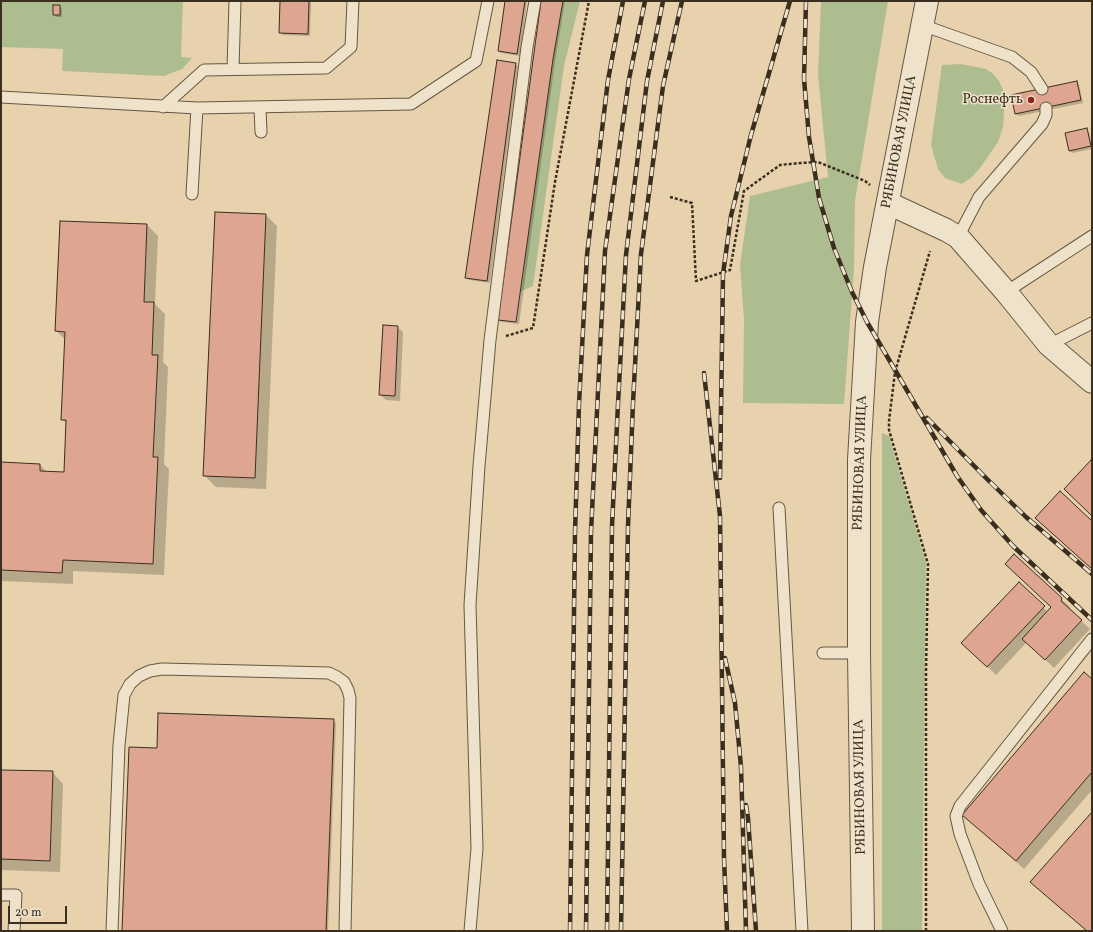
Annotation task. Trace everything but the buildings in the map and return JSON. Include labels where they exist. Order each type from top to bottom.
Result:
[{"type":"street","name":"РЯБИНОВАЯ УЛИЦА","points":[[863,931],[859,653],[859,460],[867,322],[875,267],[927,1]]},
{"type":"street","points":[[888,203],[958,237],[1006,292],[1049,345],[1092,382]]},
{"type":"lane","points":[[233,69],[235,1]]},
{"type":"lane","points":[[163,107],[204,70],[326,68],[351,47],[353,1]]},
{"type":"lane","points":[[1,97],[198,108],[411,104],[476,61],[488,1]]},
{"type":"lane","points":[[470,931],[477,848],[470,606],[479,466],[490,340],[527,47],[535,1]]},
{"type":"lane","points":[[922,25],[1012,57],[1031,72],[1042,89]]},
{"type":"lane","points":[[192,194],[198,108]]},
{"type":"lane","points":[[260,108],[261,132]]},
{"type":"lane","points":[[958,237],[979,197],[1042,124],[1046,115],[1046,108]]},
{"type":"lane","points":[[1006,292],[1092,236]]},
{"type":"lane","points":[[1049,345],[1092,323]]},
{"type":"lane","points":[[779,508],[802,931]]},
{"type":"lane","points":[[1002,931],[979,884],[960,834],[956,816],[960,806],[1092,640]]},
{"type":"lane","points":[[823,653],[859,653]]},
{"type":"lane","points":[[112,931],[119,745],[124,695],[130,684],[139,676],[150,671],[162,669],[329,673],[337,676],[344,682],[350,698],[345,931]]},
{"type":"lane","points":[[1,895],[16,895],[14,931]]},
{"type":"path","points":[[490,340],[533,328],[555,182],[590,1]]},
{"type":"path","points":[[670,197],[692,203],[696,281],[730,270],[744,191],[780,165],[800,162],[818,162],[865,181],[888,203]]},
{"type":"path","points":[[926,931],[926,680],[928,564],[889,430],[889,420],[895,372],[930,251]]},
{"type":"green space","points":[[1,1],[183,1],[181,57],[192,58],[182,69],[164,76],[62,71],[63,49],[1,47]]},
{"type":"green space","points":[[563,1],[580,1],[564,66],[533,286],[521,291],[553,59]]},
{"type":"green space","points":[[821,1],[888,1],[855,201],[854,269],[844,404],[743,403],[744,319],[740,265],[750,196],[828,177],[818,75]]},
{"type":"green space","points":[[961,64],[986,69],[999,81],[1004,92],[1003,127],[998,142],[980,168],[972,177],[962,184],[945,178],[938,169],[931,145],[942,65]]},
{"type":"green space","points":[[882,433],[889,436],[926,563],[922,931],[882,931]]},
{"type":"railway","points":[[570,931],[575,533],[579,404],[587,255],[608,80],[623,1]]},
{"type":"railway","points":[[586,931],[591,532],[605,251],[629,79],[645,1]]},
{"type":"railway","points":[[607,931],[612,526],[626,255],[647,81],[663,1]]},
{"type":"railway","points":[[621,931],[628,526],[641,254],[663,86],[682,1]]},
{"type":"railway","points":[[720,478],[723,274],[731,216],[751,135],[790,1]]},
{"type":"railway","points":[[806,1],[804,79],[809,137],[819,198],[834,248],[852,292],[867,322],[957,476],[981,510],[1013,546],[1092,620]]},
{"type":"railway","points":[[704,373],[720,516],[724,858],[727,931]]},
{"type":"railway","points":[[927,418],[1026,517],[1092,574]]},
{"type":"railway","points":[[725,658],[735,703],[741,767],[746,931]]},
{"type":"railway","points":[[746,805],[756,931]]},
{"type":"place","name":"Роснефть","points":[[1031,100]]}]
